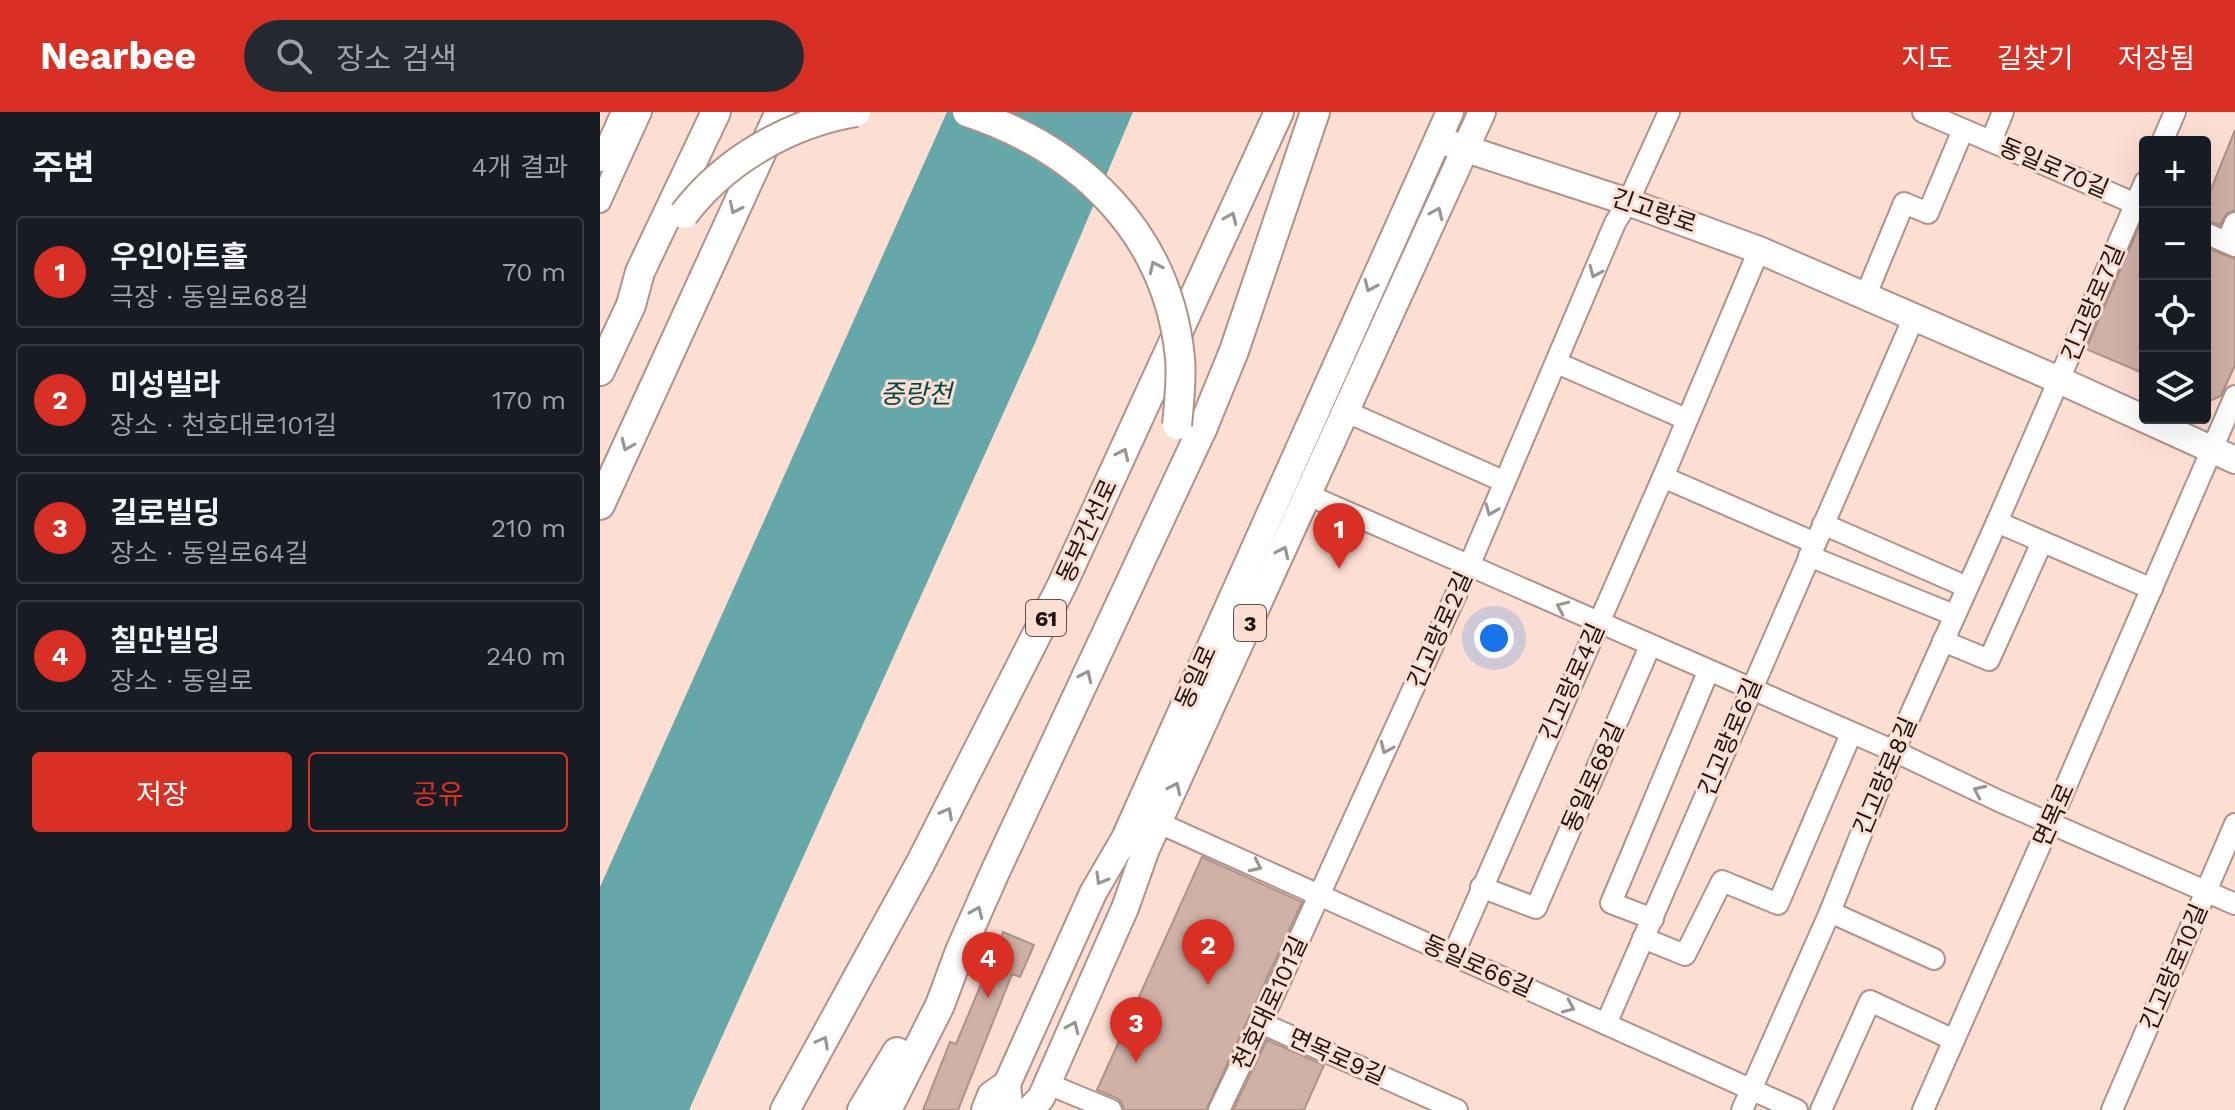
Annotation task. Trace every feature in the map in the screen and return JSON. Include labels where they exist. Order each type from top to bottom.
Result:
[{"type":"highway","points":[[631,305],[652,246],[716,112]]},
{"type":"highway","points":[[600,505],[780,112]]},
{"type":"highway","points":[[600,371],[631,305],[684,214],[714,180],[751,153],[798,129],[856,112]]},
{"type":"highway","points":[[967,112],[1013,128],[1051,150],[1105,194],[1142,242],[1163,286],[1176,333],[1180,384],[1175,444],[1150,537]]},
{"type":"highway","name":"동부간선로","points":[[785,1110],[920,864],[1062,585],[1279,112]]},
{"type":"highway","points":[[887,1110],[940,1005],[960,951],[1150,537],[1179,481],[1234,351],[1315,112]]},
{"type":"highway","points":[[862,1110],[928,998],[960,951]]},
{"type":"main road","name":"동일로","points":[[1006,1110],[1009,1104],[1007,1084],[1093,893],[1125,838],[1450,112]]},
{"type":"main road","name":"동일로","points":[[1039,1100],[1125,908],[1146,849],[1482,112]]},
{"type":"main road","name":"긴고랑로","points":[[1437,138],[1759,250],[2223,455]]},
{"type":"main road","points":[[1394,234],[1403,229],[1411,232],[1402,256],[1404,286]]},
{"type":"main road","points":[[985,1110],[991,1095],[1007,1084]]},
{"type":"street","points":[[600,161],[622,112]]},
{"type":"street","points":[[600,202],[605,177],[641,112]]},
{"type":"street","name":"긴고랑로2길","points":[[1320,895],[1469,566],[1615,223],[1628,202],[1669,112]]},
{"type":"street","name":"동일로70길","points":[[1923,112],[2139,206]]},
{"type":"street","points":[[1991,141],[2003,112]]},
{"type":"street","points":[[2165,136],[2175,112]]},
{"type":"street","points":[[1865,297],[1904,203],[1928,213],[1963,130]]},
{"type":"street","name":"긴고랑로7길","points":[[2059,380],[2139,208]]},
{"type":"street","points":[[2211,234],[2232,237]]},
{"type":"street","name":"긴고랑로4길","points":[[1453,955],[1759,250]]},
{"type":"street","name":"긴고랑로6길","points":[[1606,1024],[1914,317]]},
{"type":"street","points":[[1557,363],[1686,419]]},
{"type":"street","name":"긴고랑로8길","points":[[1742,1110],[1830,912],[1894,751],[2059,380]]},
{"type":"street","name":"면목로","points":[[1923,1110],[2152,589],[2223,455],[2235,396]]},
{"type":"street","points":[[1347,412],[1503,481]]},
{"type":"street","points":[[1663,477],[1954,615]]},
{"type":"street","points":[[1308,495],[2235,904]]},
{"type":"street","points":[[1997,522],[2152,589]]},
{"type":"street","points":[[1823,524],[1967,587]]},
{"type":"street","points":[[1943,641],[1989,660],[2042,542]]},
{"type":"street","name":"동일로68길","points":[[1481,887],[1536,908],[1650,646]]},
{"type":"street","points":[[1708,672],[1611,903],[1685,955],[1722,881],[1778,904],[1851,734]]},
{"type":"street","name":"동일로66길","points":[[1159,823],[1797,1110]]},
{"type":"street","name":"긴고랑로10길","points":[[2112,1110],[2235,824]]},
{"type":"street","name":"천호대로101길","points":[[1219,1110],[1320,895]]},
{"type":"street","points":[[1830,912],[1934,959]]},
{"type":"street","points":[[1821,1110],[1870,1001],[1954,1040]]},
{"type":"street","name":"면목로9길","points":[[1261,1023],[1457,1110]]},
{"type":"street","points":[[1039,1100],[1111,1110]]},
{"type":"water","name":"중랑천","points":[[947,112],[1133,112],[1035,343],[689,1110],[600,1110],[600,887]]},
{"type":"building","points":[[2235,130],[2235,210],[2227,213],[2220,225],[2211,222],[2211,189]]},
{"type":"building","points":[[2139,227],[2139,371],[2086,349]]},
{"type":"building","points":[[2211,249],[2235,259],[2235,365],[2221,396],[2211,400]]},
{"type":"building","points":[[1202,857],[1302,902],[1206,1110],[1124,1110],[1117,1098],[1097,1090]]},
{"type":"building","points":[[1003,932],[1034,945],[1020,977],[1012,974],[958,1110],[923,1110],[950,1042],[956,1044]]},
{"type":"building","points":[[1267,1040],[1324,1065],[1304,1110],[1233,1110]]},
{"type":"place","name":"우인아트홀","points":[[1339,569]]},
{"type":"place","name":"미성빌라","points":[[1208,985]]},
{"type":"place","name":"칠만빌딩","points":[[988,998]]},
{"type":"place","name":"길로빌딩","points":[[1136,1063]]}]
